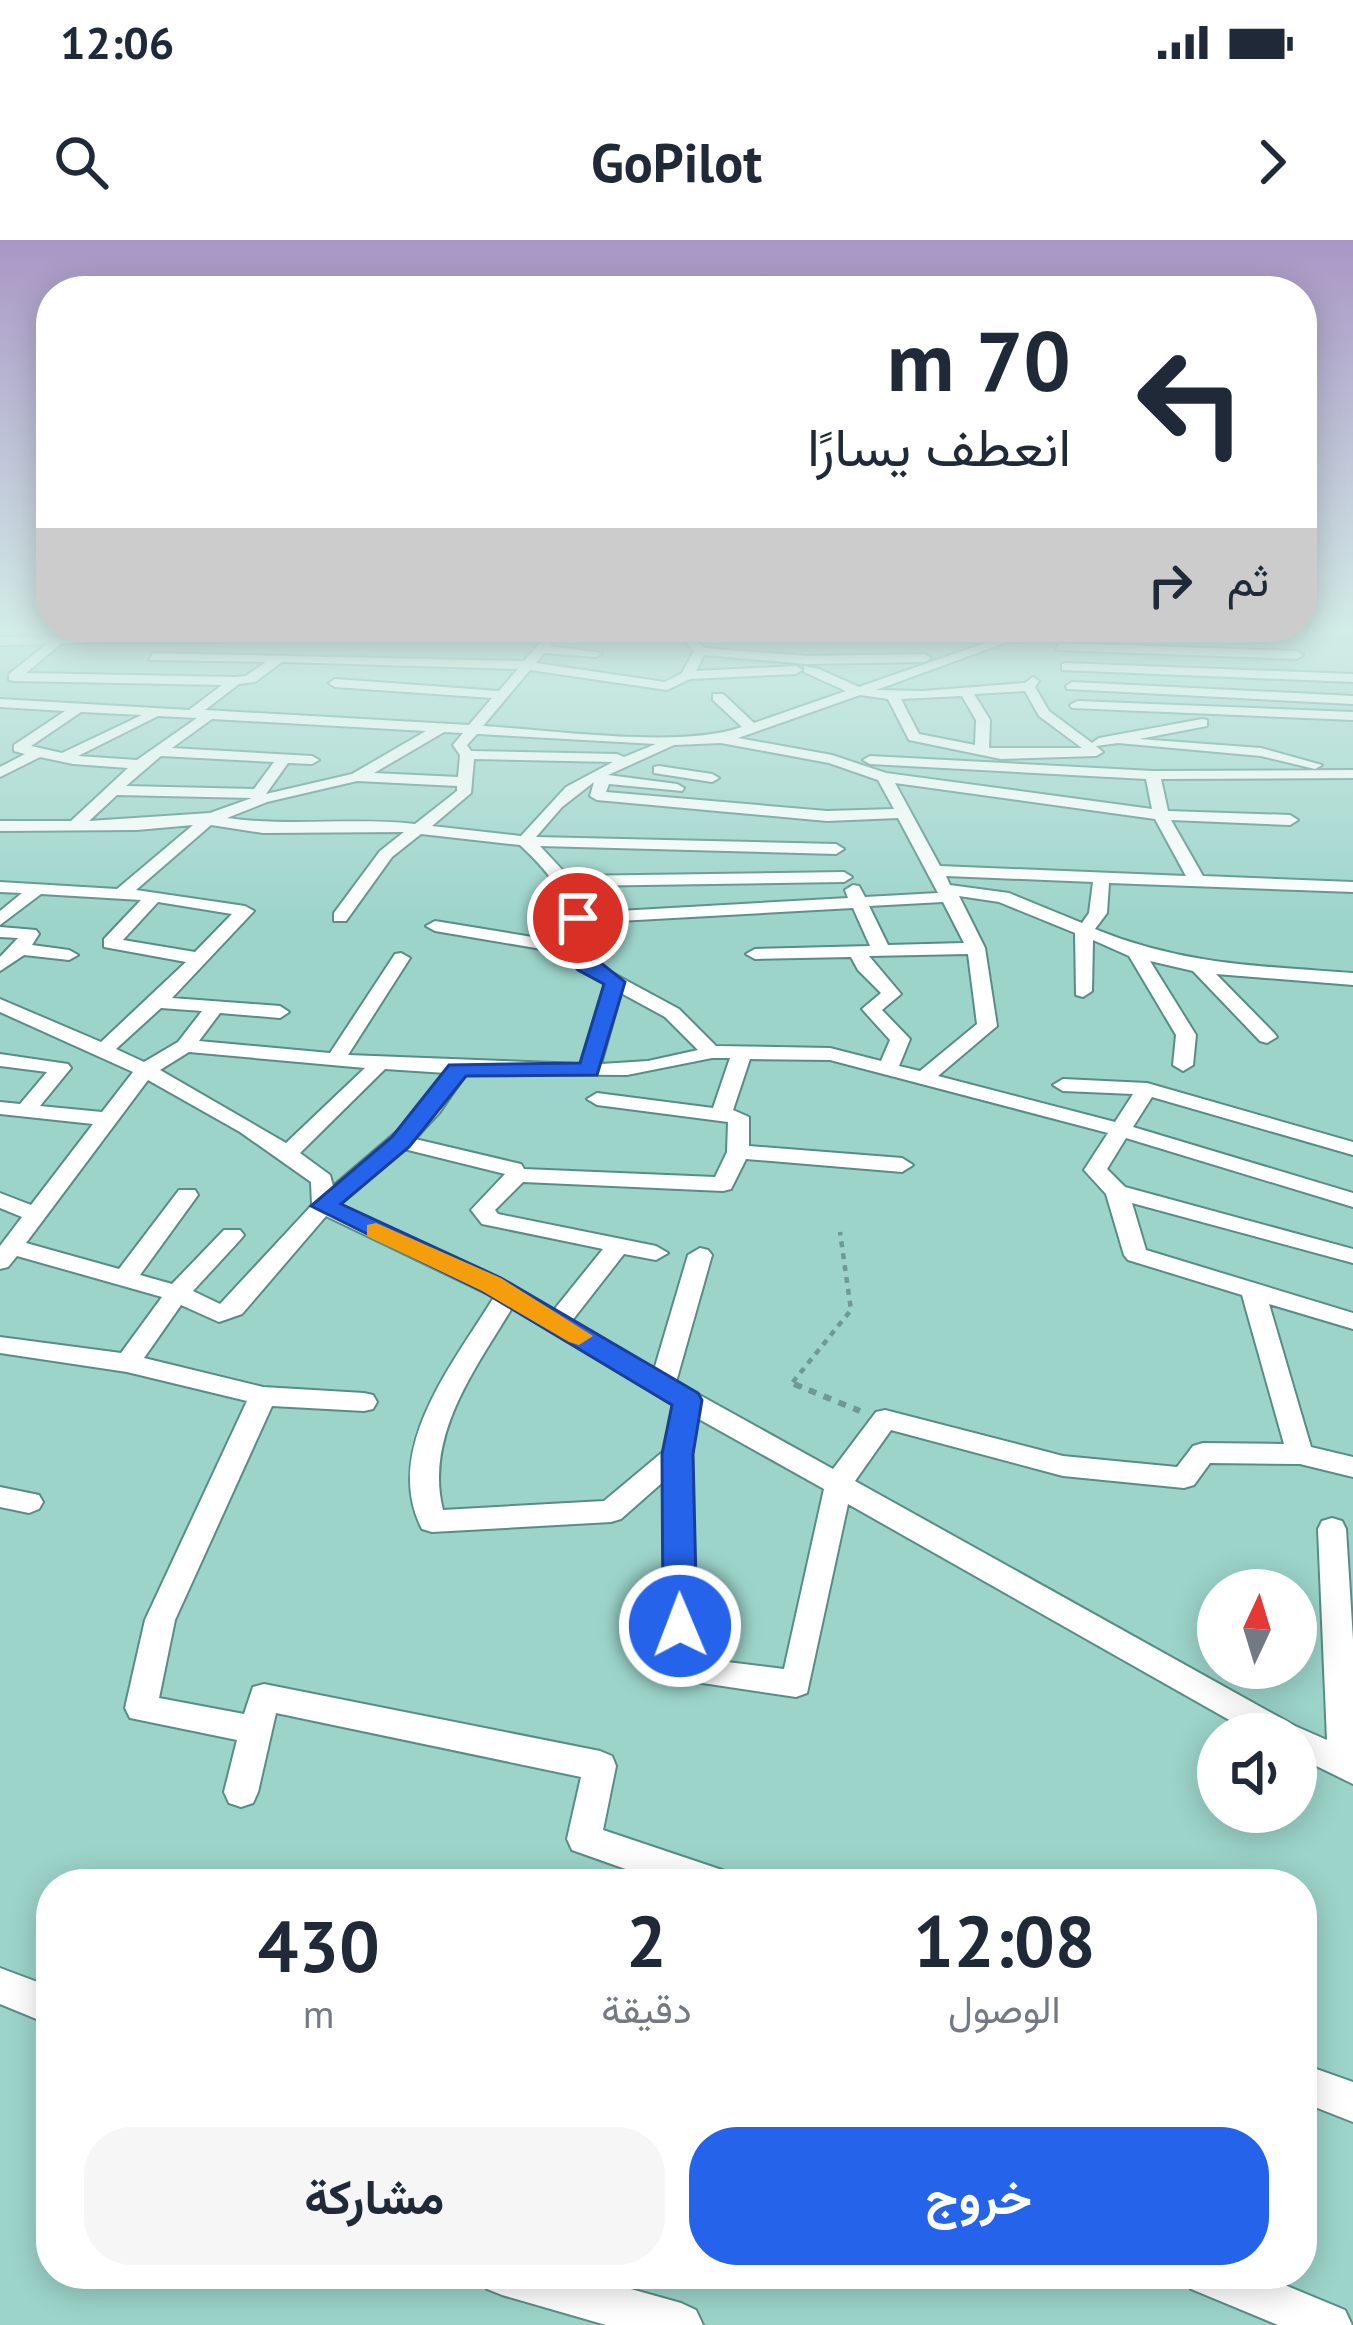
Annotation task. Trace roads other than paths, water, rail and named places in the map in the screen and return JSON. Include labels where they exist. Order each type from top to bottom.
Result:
[{"type":"street","points":[[19,748],[43,731]]},
{"type":"street","points":[[63,758],[119,731]]},
{"type":"street","points":[[77,824],[140,765],[192,731]]},
{"type":"street","points":[[184,739],[269,731]]},
{"type":"street","points":[[357,777],[435,731]]},
{"type":"street","points":[[340,917],[386,854],[464,793],[467,755],[460,745],[468,731]]},
{"type":"street","points":[[533,731],[676,741],[721,739],[832,759],[1153,775],[1353,774]]},
{"type":"street","points":[[721,739],[742,731]]},
{"type":"street","points":[[911,731],[914,737],[982,751],[1102,745],[1261,752],[1311,762],[1322,772]]},
{"type":"street","points":[[982,751],[983,731]]},
{"type":"street","points":[[1077,731],[1102,745],[1164,731]]},
{"type":"street","points":[[1093,731],[1123,773]]},
{"type":"street","points":[[216,790],[260,732]]},
{"type":"street","points":[[161,752],[312,760],[306,750],[260,732]]},
{"type":"street","points":[[525,841],[550,806],[594,778],[676,741]]},
{"type":"street","points":[[0,745],[63,758],[140,765]]},
{"type":"street","points":[[0,772],[37,753]]},
{"type":"street","points":[[467,755],[629,760],[712,778]]},
{"type":"street","points":[[832,759],[884,778],[1161,815],[1290,820]]},
{"type":"street","points":[[121,894],[208,820],[248,810],[282,761]]},
{"type":"street","points":[[1153,775],[1161,815],[1198,883]]},
{"type":"street","points":[[109,790],[216,790],[260,797],[357,777],[465,782]]},
{"type":"street","points":[[594,778],[689,790]]},
{"type":"street","points":[[594,778],[595,793],[604,798],[827,816],[904,813]]},
{"type":"street","points":[[884,778],[976,948],[987,1026],[925,1077]]},
{"type":"street","points":[[827,816],[844,877],[880,947]]},
{"type":"street","points":[[0,826],[208,820],[263,828],[417,828],[525,841],[836,849]]},
{"type":"street","points":[[525,841],[568,881],[578,918],[572,949]]},
{"type":"street","points":[[1083,991],[1084,932],[1097,913],[1102,875]]},
{"type":"street","points":[[578,918],[711,916],[945,886],[1102,875],[1353,887]]},
{"type":"street","points":[[568,881],[844,877]]},
{"type":"street","points":[[945,886],[1003,897],[1136,952],[1199,967],[1353,979]]},
{"type":"street","points":[[0,887],[154,896],[245,911],[202,959],[103,1050]]},
{"type":"street","points":[[0,920],[39,888]]},
{"type":"street","points":[[154,896],[110,944],[202,959]]},
{"type":"street","points":[[435,926],[572,949],[586,966],[673,1012],[711,1052]]},
{"type":"street","points":[[0,932],[30,934],[0,966]]},
{"type":"street","points":[[755,954],[880,947],[976,948]]},
{"type":"street","points":[[20,949],[69,955]]},
{"type":"street","points":[[857,950],[892,994],[871,1009],[896,1029],[899,1040],[888,1069]]},
{"type":"street","points":[[1136,952],[1186,1034],[1183,1065]]},
{"type":"street","points":[[335,1060],[401,958]]},
{"type":"street","points":[[1199,967],[1267,1037]]},
{"type":"street","points":[[615,982],[591,1105],[739,1117],[738,1152],[723,1184],[517,1175],[482,1210],[490,1219],[656,1253]]},
{"type":"street","points":[[157,1002],[280,1012]]},
{"type":"street","points":[[214,1008],[185,1046],[144,1072],[32,1213],[6,1254],[177,1293],[219,1315],[233,1308],[323,1206],[401,1142],[458,1070]]},
{"type":"street","points":[[2,1010],[103,1050],[288,1153],[322,1180],[323,1206]]},
{"type":"street","points":[[185,1046],[377,1067],[596,1072],[671,1067],[711,1052],[830,1054],[1118,1129],[1353,1200]]},
{"type":"street","points":[[722,1113],[742,1052]]},
{"type":"street","points":[[0,1060],[61,1067],[24,1112]]},
{"type":"street","points":[[288,1153],[377,1067]]},
{"type":"street","points":[[1063,1085],[1147,1089],[1353,1149]]},
{"type":"street","points":[[1147,1089],[1095,1170],[1117,1192],[1136,1255],[1353,1321]]},
{"type":"street","points":[[0,1108],[109,1118]]},
{"type":"street","points":[[401,1142],[513,1169],[517,1175]]},
{"type":"street","points":[[738,1152],[902,1165]]},
{"type":"street","points":[[1117,1192],[1353,1256]]},
{"type":"street","points":[[124,1279],[187,1195]]},
{"type":"street","points":[[0,1200],[32,1213]]},
{"type":"street","points":[[323,1206],[558,1322],[675,1393],[1246,1713]]},
{"type":"street","points":[[128,1364],[177,1293],[232,1235]]},
{"type":"street","points":[[558,1322],[619,1245]]},
{"type":"street","points":[[700,1255],[675,1393],[680,1669],[796,1684],[839,1482],[884,1419],[1063,1466],[1184,1478],[1203,1453],[1300,1454],[1353,1467]]},
{"type":"street","points":[[1253,1291],[1300,1454]]},
{"type":"street","points":[[508,1295],[434,1424],[421,1495],[432,1521],[611,1511],[678,1454]]},
{"type":"street","points":[[0,1345],[128,1364],[263,1396],[364,1402]]},
{"type":"street","points":[[252,1729],[141,1708],[160,1620],[263,1396]]},
{"type":"street","points":[[0,1497],[29,1502]]},
{"type":"street","points":[[1332,1529],[1349,1767]]},
{"type":"street","points":[[241,1792],[252,1729],[264,1697],[600,1766],[584,1840],[671,1869]]},
{"type":"street","points":[[1317,1751],[1349,1767]]},
{"type":"street","points":[[0,1985],[36,2000]]},
{"type":"street","points":[[1317,2089],[1353,2102]]},
{"type":"street","points":[[555,2289],[681,2325]]},
{"type":"street","points":[[1242,2289],[1330,2325]]}]
